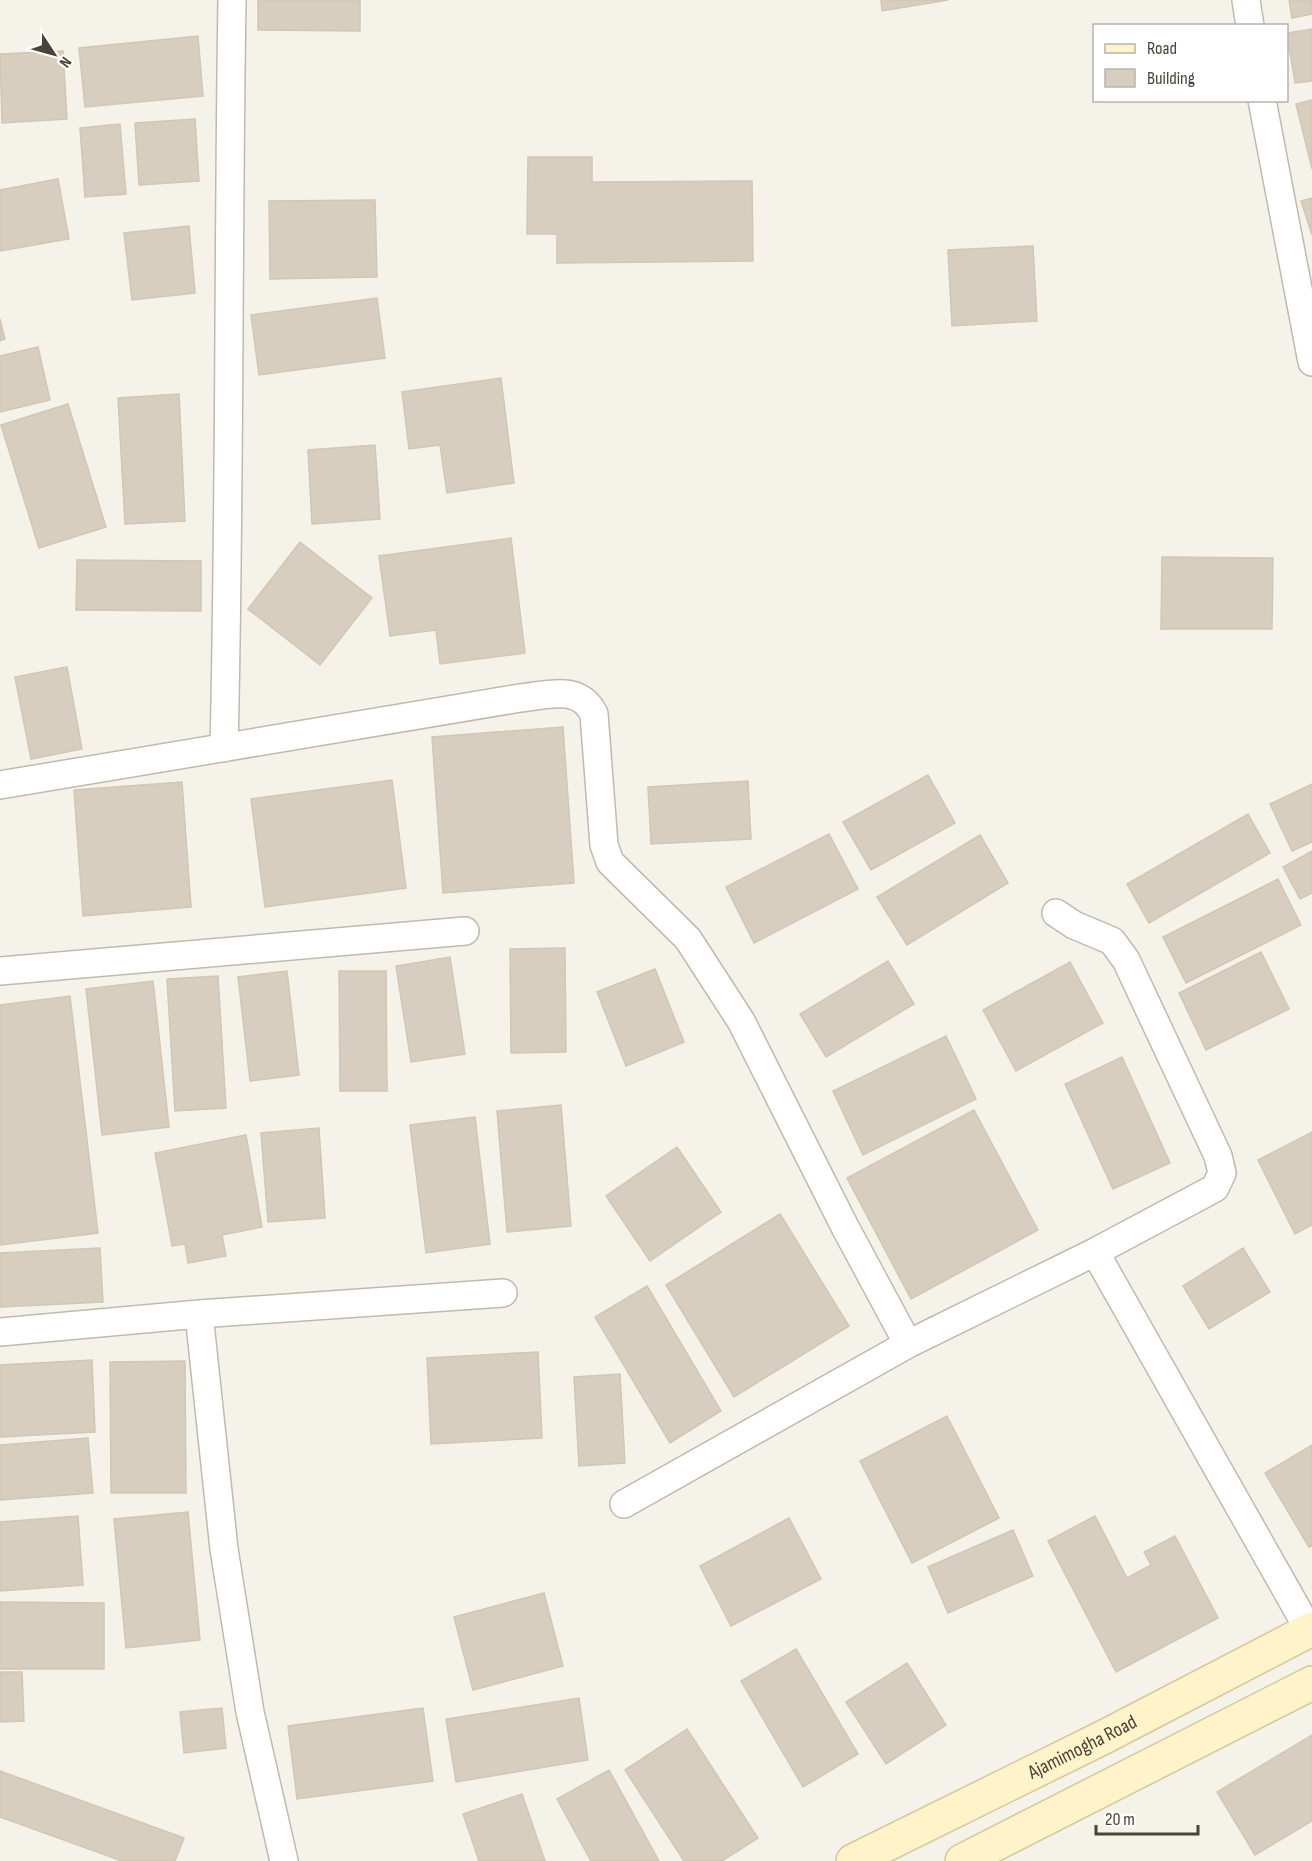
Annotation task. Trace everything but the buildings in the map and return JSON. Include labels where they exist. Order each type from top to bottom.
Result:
[{"type":"main road","name":"Ajamimogha Road","points":[[853,1861],[1094,1742],[1311,1630]]},
{"type":"main road","points":[[962,1861],[1312,1683]]},
{"type":"street","points":[[224,748],[228,572],[232,0]]},
{"type":"street","points":[[1246,0],[1250,24]]},
{"type":"street","points":[[1262,102],[1312,362]]},
{"type":"street","points":[[0,785],[520,698],[566,693],[577,695],[589,703],[594,714],[604,845],[610,862],[688,939],[741,1022],[845,1227],[908,1344]]},
{"type":"street","points":[[624,1504],[908,1344],[1095,1252],[1215,1188],[1222,1173],[1218,1156],[1126,960],[1112,941],[1074,925],[1056,913]]},
{"type":"street","points":[[0,971],[465,931]]},
{"type":"street","points":[[1095,1252],[1311,1630]]},
{"type":"street","points":[[0,1332],[199,1314],[503,1293]]},
{"type":"street","points":[[199,1314],[224,1548],[250,1712],[284,1861]]}]
